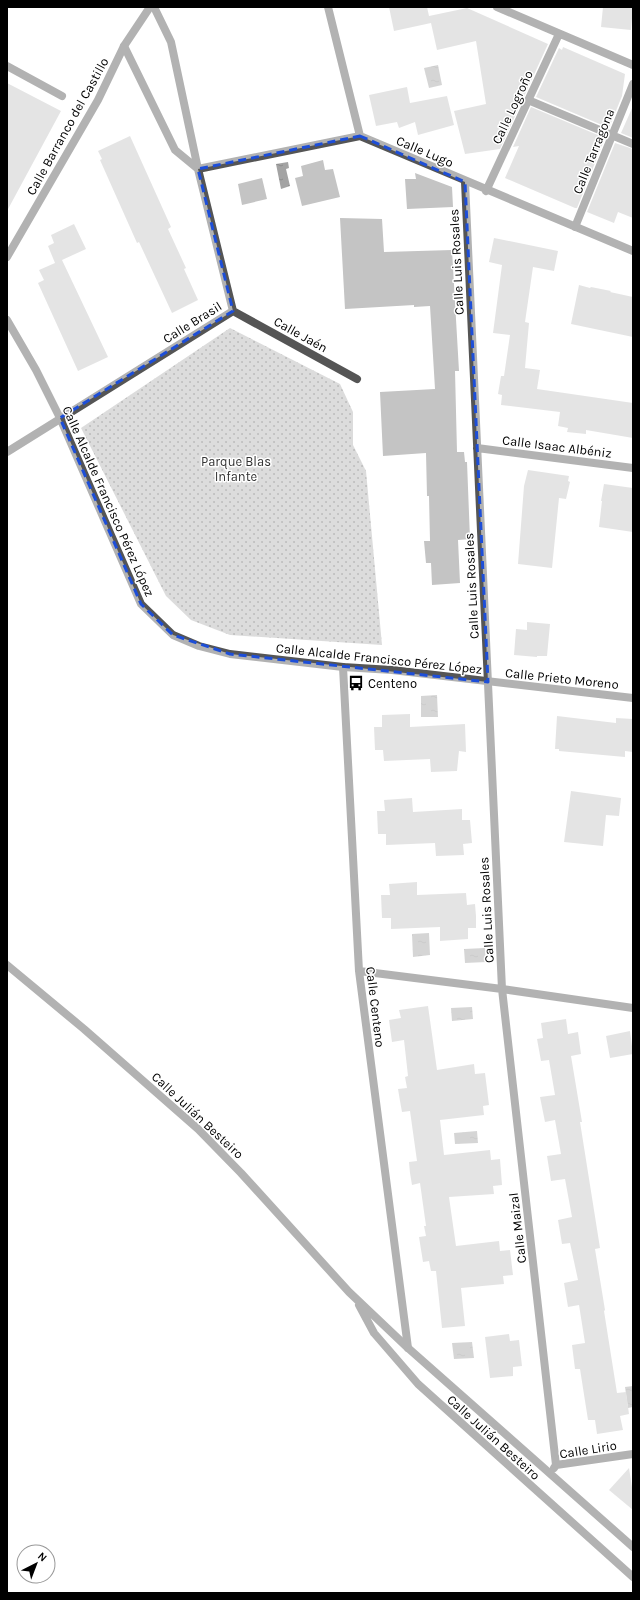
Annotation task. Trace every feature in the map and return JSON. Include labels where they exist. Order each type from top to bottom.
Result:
[{"type":"street","name":"Calle Barranco del Castillo","points":[[7,257],[98,100],[124,46],[150,7]]},
{"type":"street","name":"Calle Brasil","points":[[7,452],[233,311],[198,169],[171,42],[154,7]]},
{"type":"street","points":[[124,46],[175,150],[198,169],[360,136],[328,7]]},
{"type":"street","points":[[497,7],[633,66]]},
{"type":"street","name":"Calle Logroño","points":[[486,191],[559,34]]},
{"type":"street","points":[[7,66],[62,96]]},
{"type":"street","name":"Calle Tarragona","points":[[575,227],[633,84]]},
{"type":"street","points":[[528,100],[633,144]]},
{"type":"street","name":"Calle Lugo","points":[[360,136],[486,191],[633,251]]},
{"type":"street","name":"Calle Luis Rosales","points":[[465,182],[502,989]]},
{"type":"street","name":"Calle Jaén","points":[[233,311],[357,379]]},
{"type":"street","name":"Calle Alcalde Francisco Pérez López","points":[[7,320],[36,370],[60,418],[141,604],[174,635],[199,646],[230,654],[343,667],[392,670],[488,682]]},
{"type":"street","name":"Calle Isaac Albéniz","points":[[477,448],[633,468]]},
{"type":"street","name":"Calle Centeno","points":[[343,667],[359,970],[408,1348]]},
{"type":"street","name":"Calle Prieto Moreno","points":[[488,682],[633,698]]},
{"type":"street","name":"Calle Julián Besteiro","points":[[7,965],[84,1029],[198,1129],[241,1173],[356,1299],[408,1348],[633,1547]]},
{"type":"street","points":[[359,970],[633,1008]]},
{"type":"street","name":"Calle Maizal","points":[[502,989],[556,1465]]},
{"type":"street","name":"Calle Julián Besteiro","points":[[356,1299],[374,1333],[418,1384],[633,1577]]},
{"type":"street","name":"Calle Lirio","points":[[549,1472],[556,1465],[633,1454]]},
{"type":"highlighted area","points":[[360,136],[465,182],[488,682],[230,654],[173,635],[141,604],[60,418],[233,311],[198,169]]},
{"type":"green space","name":"Parque Blas Infante","points":[[230,328],[340,384],[353,412],[353,445],[366,471],[382,645],[230,635],[191,620],[166,596],[81,428]]},
{"type":"water","points":[[438,65],[442,85],[429,88],[424,68]]},
{"type":"water","points":[[288,162],[289,168],[286,169],[290,186],[281,189],[276,164]]},
{"type":"water","points":[[437,695],[438,717],[421,717],[421,696]]},
{"type":"water","points":[[429,933],[430,955],[413,957],[412,934]]},
{"type":"water","points":[[485,948],[486,962],[465,963],[464,949]]},
{"type":"water","points":[[472,1007],[473,1019],[452,1021],[451,1008]]},
{"type":"water","points":[[477,1131],[478,1143],[455,1144],[454,1133]]},
{"type":"water","points":[[472,1342],[474,1358],[454,1359],[452,1343]]},
{"type":"water","points":[[633,1386],[633,1407],[628,1408],[625,1387]]},
{"type":"building","points":[[389,7],[427,7],[429,16],[467,8],[548,44],[500,149],[465,154],[454,111],[486,104],[476,41],[437,50],[431,23],[394,31]]},
{"type":"building","points":[[603,7],[633,7],[631,30],[601,27]]},
{"type":"building","points":[[563,47],[625,74],[622,96],[609,128],[536,97],[559,48],[562,50]]},
{"type":"building","points":[[7,83],[61,111],[7,211]]},
{"type":"building","points":[[407,87],[410,103],[447,96],[454,125],[418,135],[415,122],[399,128],[397,122],[376,126],[369,95]]},
{"type":"building","points":[[633,106],[633,138],[621,133]]},
{"type":"building","points":[[531,107],[605,138],[577,208],[505,178],[519,146],[513,147]]},
{"type":"building","points":[[130,136],[171,227],[168,229],[186,268],[184,269],[198,300],[172,313],[139,242],[137,243],[100,160],[102,159],[98,151]]},
{"type":"building","points":[[615,143],[633,149],[633,218],[618,212],[614,223],[587,212]]},
{"type":"building","points":[[323,160],[325,170],[333,169],[340,197],[302,206],[295,178],[303,176],[301,166]]},
{"type":"building","points":[[415,173],[452,187],[453,207],[407,209],[405,179],[416,179]]},
{"type":"building","points":[[262,178],[267,199],[242,205],[238,184]]},
{"type":"building","points":[[340,218],[382,219],[384,252],[452,250],[459,371],[455,371],[457,452],[464,452],[465,462],[467,462],[470,539],[458,540],[460,583],[432,585],[431,563],[426,563],[424,541],[430,541],[426,453],[383,456],[380,392],[435,389],[430,306],[414,307],[414,305],[345,309]]},
{"type":"building","points":[[74,224],[86,249],[62,260],[108,357],[78,371],[38,283],[44,280],[39,270],[55,263],[48,246],[54,243],[51,235]]},
{"type":"building","points":[[494,238],[558,251],[554,271],[533,267],[525,322],[529,323],[525,368],[540,370],[537,389],[633,403],[633,438],[586,430],[586,434],[567,432],[568,428],[558,426],[560,412],[501,405],[502,395],[498,394],[501,376],[504,376],[510,335],[493,333],[502,265],[489,262]]},
{"type":"building","points":[[579,285],[633,297],[633,337],[571,324]]},
{"type":"building","points":[[528,470],[569,476],[568,481],[570,482],[566,499],[559,498],[552,568],[518,564],[524,486]]},
{"type":"building","points":[[604,484],[633,488],[633,532],[599,527]]},
{"type":"building","points":[[527,622],[550,624],[547,656],[537,657],[514,655],[516,629],[527,630]]},
{"type":"building","points":[[410,714],[410,727],[465,724],[466,752],[459,751],[457,771],[431,772],[430,759],[384,761],[383,750],[375,750],[374,727],[382,727],[382,715]]},
{"type":"building","points":[[557,716],[616,723],[616,718],[633,719],[633,752],[625,751],[625,757],[559,751],[559,749],[555,749]]},
{"type":"building","points":[[571,791],[621,798],[619,816],[606,815],[603,846],[564,842]]},
{"type":"building","points":[[412,798],[413,812],[462,809],[462,820],[470,820],[472,843],[463,844],[464,855],[436,856],[435,843],[386,845],[386,834],[378,834],[377,811],[385,811],[384,800]]},
{"type":"building","points":[[417,882],[417,895],[466,893],[467,905],[475,904],[476,916],[476,928],[468,928],[468,939],[440,941],[440,927],[391,929],[391,918],[382,918],[381,895],[390,895],[389,884]]},
{"type":"building","points":[[428,1006],[437,1070],[474,1064],[475,1074],[485,1073],[489,1105],[483,1106],[484,1115],[440,1120],[444,1155],[490,1150],[491,1160],[500,1159],[502,1185],[493,1186],[494,1194],[449,1197],[456,1246],[499,1241],[500,1251],[510,1250],[513,1275],[503,1276],[504,1284],[461,1288],[465,1326],[442,1328],[436,1271],[431,1271],[429,1261],[423,1262],[419,1237],[426,1236],[424,1226],[426,1226],[420,1183],[412,1185],[410,1173],[409,1162],[417,1161],[410,1111],[402,1112],[398,1089],[407,1088],[405,1077],[408,1076],[404,1040],[392,1042],[389,1020],[401,1018],[399,1010]]},
{"type":"building","points":[[566,1019],[568,1034],[578,1032],[581,1054],[571,1056],[600,1248],[595,1249],[617,1393],[626,1392],[629,1414],[620,1416],[623,1430],[597,1434],[595,1420],[588,1420],[580,1369],[575,1369],[572,1345],[585,1343],[579,1305],[568,1307],[564,1283],[578,1280],[570,1243],[562,1244],[558,1220],[572,1217],[565,1179],[551,1181],[547,1156],[561,1154],[555,1120],[545,1122],[540,1097],[555,1095],[549,1060],[541,1061],[537,1039],[543,1038],[541,1023]]},
{"type":"building","points":[[630,1031],[633,1054],[610,1058],[606,1036]]},
{"type":"building","points":[[509,1334],[510,1341],[519,1340],[522,1366],[513,1367],[513,1376],[490,1378],[485,1337]]},
{"type":"building","points":[[629,1468],[633,1494],[633,1510],[609,1490]]},
{"type":"place","name":"Centeno","points":[[356,683]]}]
